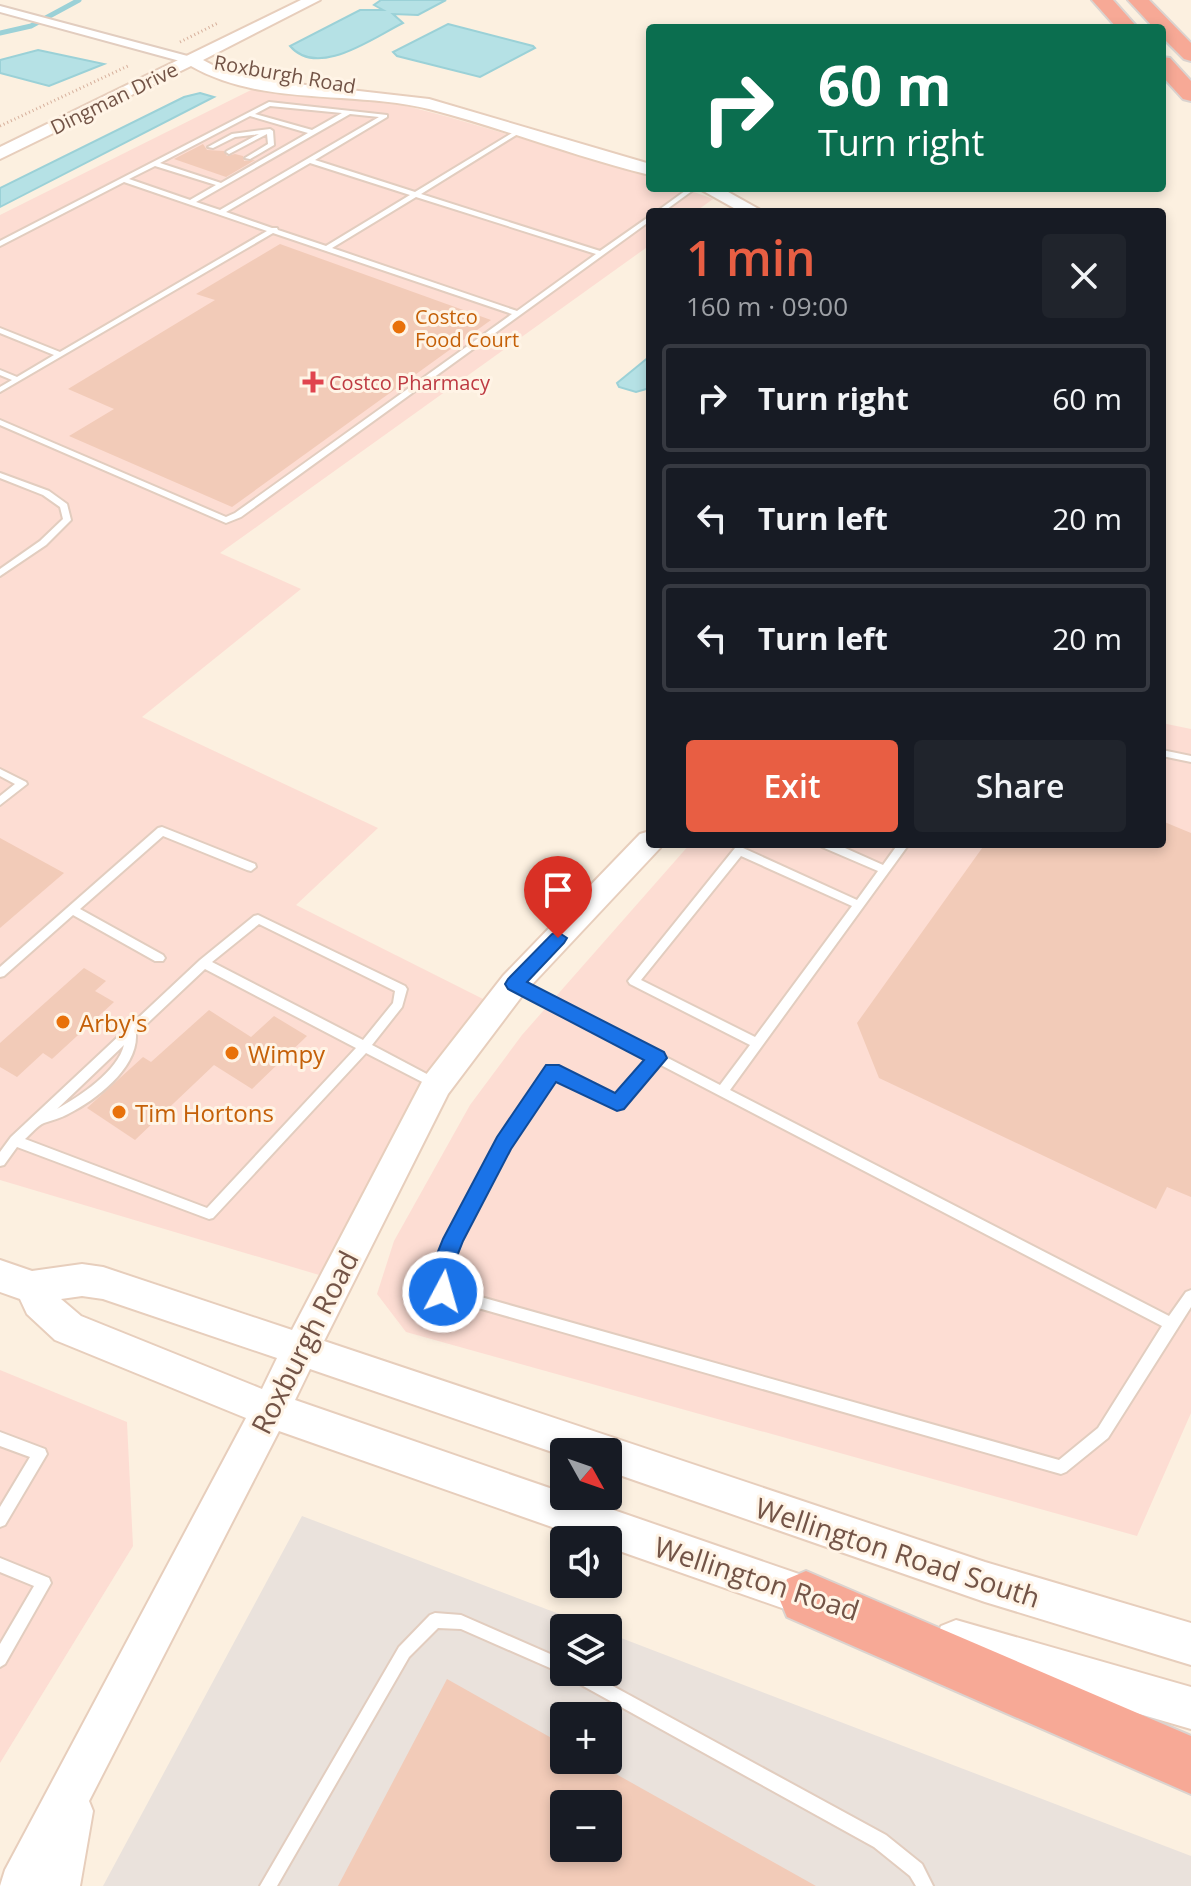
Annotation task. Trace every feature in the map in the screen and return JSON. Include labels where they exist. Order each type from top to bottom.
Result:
[{"type":"highway","points":[[1102,0],[1124,24]]},
{"type":"highway","points":[[1138,0],[1161,24]]},
{"type":"highway","points":[[1158,0],[1191,31]]},
{"type":"highway","points":[[1166,29],[1191,55]]},
{"type":"highway","points":[[1166,67],[1191,94]]},
{"type":"highway","points":[[806,1598],[1191,1765]]},
{"type":"main road","name":"Dingman Drive","points":[[0,154],[288,0]]},
{"type":"main road","name":"Dingman Drive","points":[[0,138],[313,0]]},
{"type":"main road","name":"Roxburgh Road","points":[[183,57],[201,67],[271,85],[397,98],[646,169]]},
{"type":"main road","points":[[715,192],[747,208]]},
{"type":"main road","name":"Roxburgh Road","points":[[21,1886],[271,1410],[436,1085],[514,984],[646,845]]},
{"type":"main road","name":"Wellington Road South","points":[[16,1281],[82,1280],[103,1283],[562,1438]]},
{"type":"main road","name":"Wellington Road","points":[[16,1281],[68,1328],[271,1410],[806,1598],[1191,1708]]},
{"type":"main road","name":"Wellington Road South","points":[[622,1458],[985,1582],[1191,1644]]},
{"type":"main road","points":[[57,1886],[79,1778]]},
{"type":"street","points":[[0,9],[183,57]]},
{"type":"lane","points":[[0,244],[269,104],[385,116],[222,212]]},
{"type":"lane","points":[[192,202],[349,112]]},
{"type":"lane","points":[[250,114],[311,132]]},
{"type":"lane","points":[[229,152],[283,124]]},
{"type":"lane","points":[[211,147],[234,135],[270,131]]},
{"type":"lane","points":[[248,158],[271,145],[270,131]]},
{"type":"lane","points":[[329,247],[519,131]]},
{"type":"lane","points":[[311,161],[600,253]]},
{"type":"lane","points":[[170,169],[183,162]]},
{"type":"lane","points":[[155,164],[222,185]]},
{"type":"lane","points":[[189,175],[201,168]]},
{"type":"lane","points":[[206,180],[219,174]]},
{"type":"lane","points":[[124,180],[517,313]]},
{"type":"lane","points":[[665,208],[687,192]]},
{"type":"lane","points":[[0,422],[226,520],[238,515],[646,221]]},
{"type":"lane","points":[[0,390],[275,229]]},
{"type":"lane","points":[[0,330],[61,355]]},
{"type":"lane","points":[[0,372],[18,380]]},
{"type":"lane","points":[[0,475],[46,493],[64,506],[67,520],[43,543],[0,573]]},
{"type":"lane","points":[[1166,754],[1191,759]]},
{"type":"lane","points":[[0,772],[22,784],[0,801]]},
{"type":"lane","points":[[0,973],[162,831],[251,867]]},
{"type":"lane","points":[[835,848],[885,870]]},
{"type":"lane","points":[[722,1091],[901,848]]},
{"type":"lane","points":[[757,1043],[634,981],[739,851],[859,905]]},
{"type":"lane","points":[[72,910],[159,958]]},
{"type":"lane","points":[[0,1161],[15,1141],[38,1119],[61,1115],[126,1058],[131,1046],[130,1033],[204,963],[258,919],[401,989],[398,1004],[364,1047],[209,1214],[15,1141]]},
{"type":"lane","points":[[204,963],[436,1085]]},
{"type":"lane","points":[[514,984],[1171,1324]]},
{"type":"lane","points":[[658,1058],[617,1103],[552,1071],[504,1143],[453,1239],[440,1274],[443,1292],[1061,1467],[1103,1433],[1191,1296]]},
{"type":"lane","points":[[0,1439],[40,1454],[0,1520]]},
{"type":"lane","points":[[0,1565],[44,1583],[0,1659]]},
{"type":"lane","points":[[268,1886],[404,1652],[435,1620],[461,1622],[550,1662]]},
{"type":"lane","points":[[598,1686],[880,1841],[916,1870],[925,1886]]},
{"type":"path","points":[[0,126],[130,65]]},
{"type":"shaded area","points":[[257,87],[395,103],[646,175],[646,192],[694,192],[713,199],[701,208],[646,208],[646,248],[220,553],[301,589],[142,717],[378,828],[296,905],[497,1006],[336,1280],[0,1180],[0,215]]},
{"type":"shaded area","points":[[1166,724],[1191,729],[1191,1413],[1137,1536],[406,1332],[377,1294],[394,1241],[470,1105],[522,1035],[686,848],[1166,848]]},
{"type":"shaded area","points":[[0,1370],[127,1422],[133,1546],[0,1763]]},
{"type":"shaded area","points":[[302,1516],[559,1614],[550,1614],[550,1686],[622,1686],[622,1638],[1191,1856],[1191,1886],[103,1886]]},
{"type":"water","points":[[381,0],[446,0],[418,15],[393,14],[403,23],[362,45],[330,57],[302,55],[290,46],[360,10],[383,10],[374,5]]},
{"type":"water","points":[[448,24],[535,48],[480,77],[397,56],[393,52]]},
{"type":"water","points":[[38,50],[104,64],[49,86],[0,73],[0,60]]},
{"type":"water","points":[[200,93],[214,97],[0,207],[0,188],[184,97]]},
{"type":"water","points":[[646,359],[646,389],[636,392],[619,387],[617,383]]},
{"type":"building","points":[[203,144],[207,150],[224,151],[227,156],[243,156],[244,161],[255,160],[226,177],[174,159]]},
{"type":"building","points":[[280,244],[491,320],[232,507],[69,436],[114,409],[68,389],[215,300],[196,294]]},
{"type":"building","points":[[1166,823],[1191,833],[1191,1197],[1167,1187],[1156,1209],[879,1078],[857,1023],[982,848],[1166,848]]},
{"type":"building","points":[[0,838],[64,873],[0,928]]},
{"type":"building","points":[[84,968],[106,981],[95,991],[114,1002],[52,1059],[43,1053],[17,1077],[0,1067],[0,1043]]},
{"type":"building","points":[[209,1010],[251,1037],[274,1016],[307,1036],[252,1089],[214,1065],[135,1140],[87,1108],[143,1057],[151,1062]]},
{"type":"building","points":[[447,1679],[550,1737],[550,1774],[616,1774],[816,1886],[338,1886]]},
{"type":"waterway","points":[[0,33],[31,26],[79,0]]},
{"type":"place","name":"Costco Food Court","points":[[399,327]]},
{"type":"place","name":"Costco Pharmacy","points":[[313,382]]},
{"type":"place","name":"Arby's","points":[[63,1022]]},
{"type":"place","name":"Wimpy","points":[[232,1053]]},
{"type":"place","name":"Tim Hortons","points":[[119,1112]]},
{"type":"route","points":[[443,1292],[440,1274],[453,1239],[504,1143],[552,1071],[617,1103],[658,1058],[514,984],[558,938]]}]
